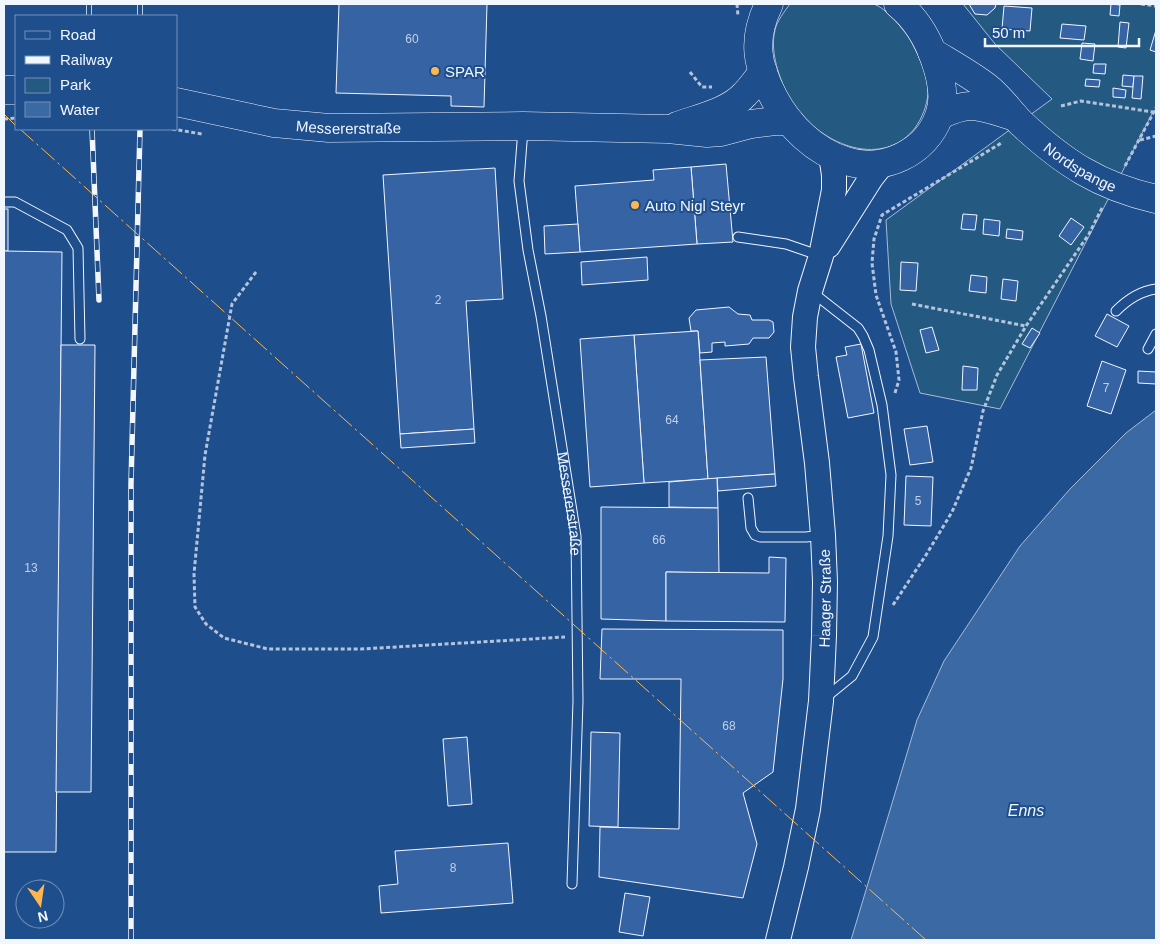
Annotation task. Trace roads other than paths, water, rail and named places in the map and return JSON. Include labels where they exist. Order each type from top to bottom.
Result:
[{"type":"main road","points":[[769,4],[763,16],[758,34],[758,54],[762,72],[778,105],[789,121],[814,145],[847,162],[865,164],[882,164],[900,158],[917,148],[930,133],[940,116],[942,94],[940,76],[932,52],[919,28],[898,4]]},
{"type":"main road","name":"Nordspange","points":[[932,52],[988,88],[1015,117],[1060,157],[1112,186],[1156,199]]},
{"type":"main road","name":"Messererstraße","points":[[668,128],[717,112],[734,104],[745,95],[762,72]]},
{"type":"main road","name":"Messererstraße","points":[[178,102],[274,124],[329,128],[523,126],[668,128],[707,133],[722,132],[751,124],[789,121]]},
{"type":"main road","name":"Nordspange","points":[[940,116],[955,109],[971,106],[1015,117]]},
{"type":"street","name":"Haager Straße","points":[[778,940],[808,809],[821,702],[825,609],[823,535],[804,347],[805,317],[810,290],[821,256],[834,190],[831,155]]},
{"type":"street","name":"Haager Straße","points":[[821,256],[882,164]]},
{"type":"lane","name":"Messererstraße","points":[[523,126],[519,181],[528,250],[541,316],[576,536],[578,701],[572,884]]},
{"type":"lane","points":[[4,202],[15,202],[67,230],[78,248],[80,338]]},
{"type":"lane","points":[[738,237],[786,244],[821,256]]},
{"type":"lane","points":[[1116,311],[1126,301],[1147,290],[1156,289]]},
{"type":"lane","points":[[810,290],[858,328],[863,336],[869,350],[882,405],[891,475],[888,536],[873,637],[852,676],[821,702]]},
{"type":"lane","points":[[1148,349],[1156,334]]},
{"type":"lane","points":[[748,498],[754,535],[760,537],[806,537],[823,535]]},
{"type":"water","name":"Enns","points":[[1156,410],[1156,940],[851,940],[917,720],[944,661],[1020,546],[1070,489],[1126,433]]},
{"type":"railway","points":[[89,4],[89,15]]},
{"type":"railway","points":[[140,4],[140,15]]},
{"type":"railway","points":[[92,130],[99,300]]},
{"type":"railway","points":[[131,940],[131,484],[140,130]]},
{"type":"place","name":"SPAR","points":[[435,71]]},
{"type":"place","name":"Auto Nigl Steyr","points":[[635,205]]}]
